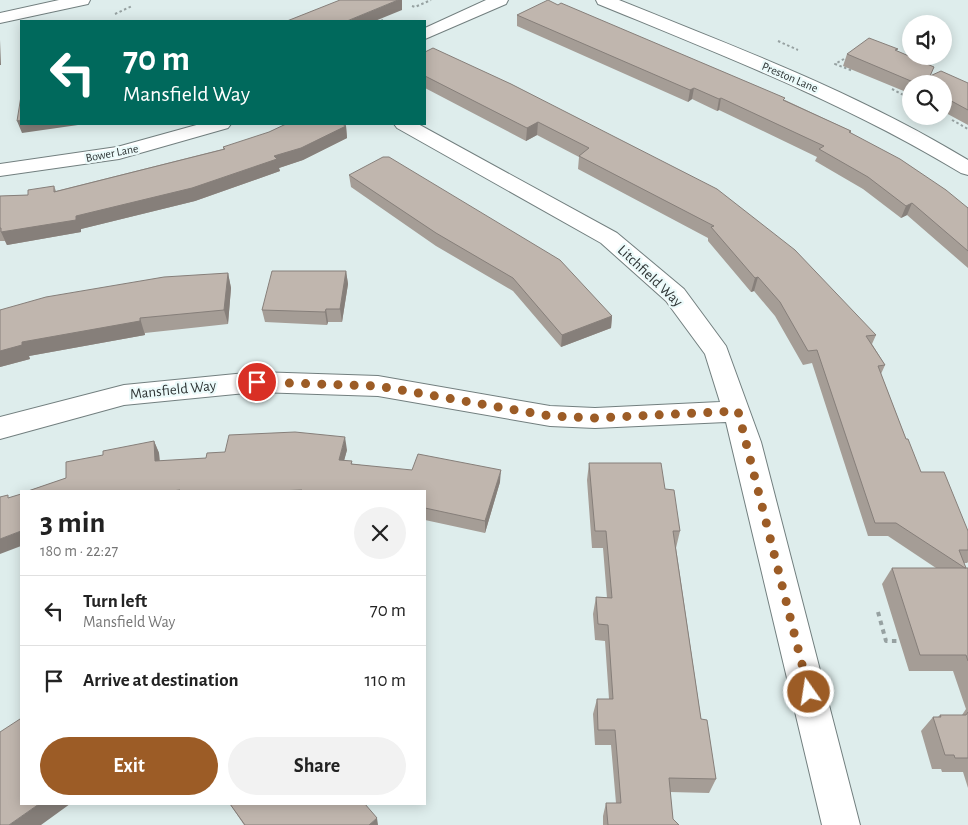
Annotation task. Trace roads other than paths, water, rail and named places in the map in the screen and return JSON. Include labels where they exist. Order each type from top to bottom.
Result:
[{"type":"street","points":[[0,18],[82,0]]},
{"type":"street","points":[[426,34],[500,0]]},
{"type":"street","name":"Preston Lane","points":[[604,0],[859,107],[940,151],[968,169]]},
{"type":"street","name":"Bower Lane","points":[[0,170],[119,153],[217,125]]},
{"type":"street","name":"Litchfield Way","points":[[406,125],[609,238],[675,296],[717,352],[738,411],[789,606],[841,825]]},
{"type":"street","name":"Mansfield Way","points":[[0,428],[124,395],[257,382],[378,386],[550,416],[595,418],[738,411]]}]
